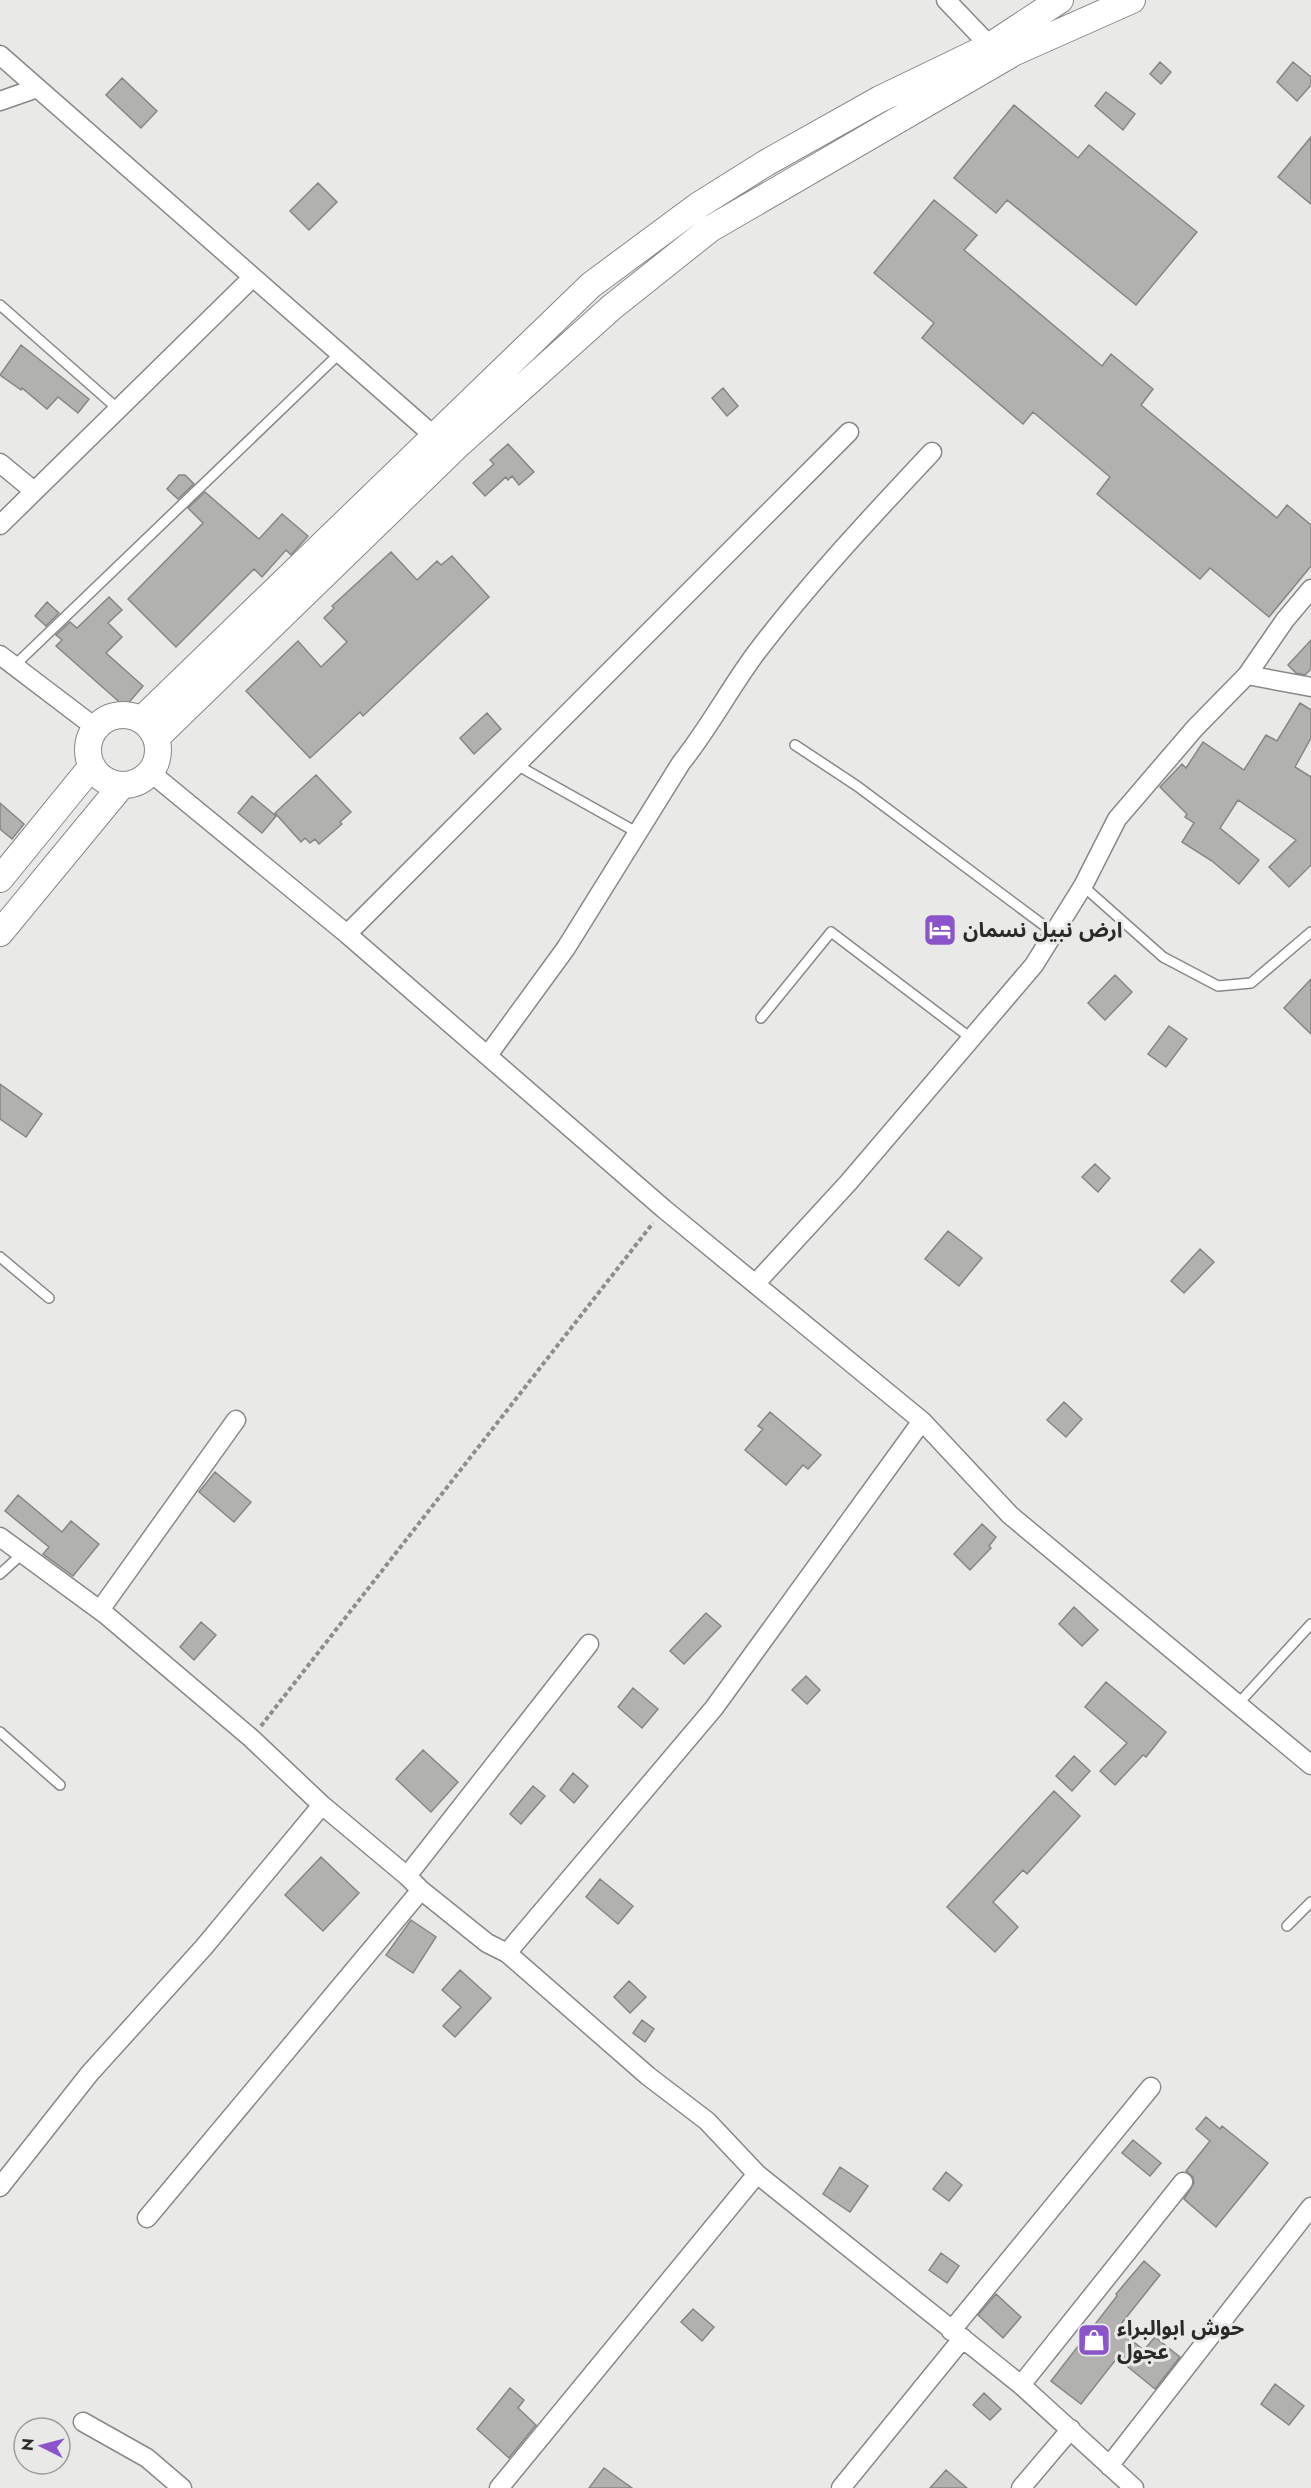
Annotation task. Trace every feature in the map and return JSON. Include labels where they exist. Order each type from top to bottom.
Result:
[{"type":"street","points":[[946,0],[990,46]]},
{"type":"street","points":[[148,729],[433,435],[591,285],[699,205],[766,163],[880,99],[990,46],[1060,0]]},
{"type":"street","points":[[148,729],[612,307],[710,229],[1015,52],[1132,0]]},
{"type":"street","points":[[0,55],[433,435]]},
{"type":"street","points":[[0,101],[38,88]]},
{"type":"street","points":[[0,525],[253,277]]},
{"type":"street","points":[[347,934],[849,432]]},
{"type":"street","points":[[488,1055],[566,948],[681,763],[704,735],[755,655],[831,559],[932,452]]},
{"type":"street","points":[[0,463],[34,491]]},
{"type":"street","points":[[756,1283],[848,1183],[1035,965],[1083,886],[1117,819],[1195,728],[1247,675],[1285,620],[1311,589]]},
{"type":"street","points":[[7,661],[96,728]]},
{"type":"street","points":[[1247,675],[1311,687]]},
{"type":"street","points":[[122,715],[148,729],[158,749],[156,761],[150,772],[133,784],[122,785],[105,780],[92,766],[88,747],[96,728],[103,721],[122,715]]},
{"type":"street","points":[[0,879],[92,766]]},
{"type":"street","points":[[150,772],[347,934],[664,1209],[922,1421],[1010,1515],[1311,1765]]},
{"type":"street","points":[[0,933],[122,785]]},
{"type":"street","points":[[100,1610],[236,1420]]},
{"type":"street","points":[[507,1953],[714,1708],[922,1421]]},
{"type":"street","points":[[0,1537],[100,1610],[251,1738],[322,1805],[421,1890],[487,1943],[507,1953],[648,2076],[708,2121],[757,2174],[1021,2385],[1134,2488]]},
{"type":"street","points":[[407,1876],[589,1644]]},
{"type":"street","points":[[0,2187],[90,2073],[204,1947],[322,1805]]},
{"type":"street","points":[[147,2218],[421,1890]]},
{"type":"street","points":[[841,2488],[957,2335],[1151,2087]]},
{"type":"street","points":[[500,2488],[757,2174]]},
{"type":"street","points":[[1021,2385],[1183,2182]]},
{"type":"street","points":[[1109,2466],[1311,2207]]},
{"type":"street","points":[[83,2422],[147,2457],[182,2488]]},
{"type":"street","points":[[1021,2488],[1071,2429]]},
{"type":"lane","points":[[0,306],[118,409]]},
{"type":"lane","points":[[7,661],[340,354]]},
{"type":"lane","points":[[795,745],[857,786],[1054,933]]},
{"type":"lane","points":[[515,764],[638,833]]},
{"type":"lane","points":[[1083,886],[1163,957],[1218,986],[1251,983],[1311,932]]},
{"type":"lane","points":[[761,1018],[831,932],[972,1039]]},
{"type":"lane","points":[[0,1257],[49,1298]]},
{"type":"lane","points":[[0,1575],[22,1554]]},
{"type":"lane","points":[[1238,1704],[1311,1624]]},
{"type":"lane","points":[[0,1732],[60,1785]]},
{"type":"lane","points":[[1287,1926],[1311,1902]]},
{"type":"path","points":[[251,1738],[664,1209]]},
{"type":"building","points":[[1160,62],[1171,72],[1161,84],[1150,74]]},
{"type":"building","points":[[1293,62],[1311,77],[1311,85],[1297,101],[1277,82]]},
{"type":"building","points":[[122,78],[157,111],[141,128],[106,95]]},
{"type":"building","points":[[1106,92],[1135,114],[1123,130],[1095,106]]},
{"type":"building","points":[[1014,105],[1078,158],[1089,145],[1197,232],[1136,305],[1007,200],[996,213],[954,178]]},
{"type":"building","points":[[1311,137],[1311,204],[1278,177]]},
{"type":"building","points":[[318,183],[337,202],[309,230],[290,211]]},
{"type":"building","points":[[934,200],[977,235],[964,250],[1102,366],[1111,354],[1153,389],[1141,405],[1277,518],[1287,505],[1311,525],[1311,566],[1269,617],[1210,568],[1200,579],[1097,494],[1110,477],[1033,412],[1023,424],[922,338],[934,323],[874,273]]},
{"type":"building","points":[[21,345],[89,399],[78,413],[58,397],[47,409],[22,388],[21,390],[0,375]]},
{"type":"building","points":[[723,388],[738,406],[727,416],[712,398]]},
{"type":"building","points":[[508,444],[534,472],[519,485],[512,476],[508,480],[506,477],[485,496],[473,483],[494,464],[490,460]]},
{"type":"building","points":[[179,475],[185,475],[194,484],[178,499],[167,489]]},
{"type":"building","points":[[205,492],[259,539],[282,514],[308,536],[291,555],[286,550],[262,577],[254,569],[176,647],[128,599],[203,523],[188,508]]},
{"type":"building","points":[[391,552],[417,580],[437,561],[441,565],[452,556],[489,597],[363,716],[360,712],[310,758],[246,691],[298,641],[321,667],[347,642],[324,618],[334,608],[332,606]]},
{"type":"building","points":[[109,597],[122,610],[108,623],[122,637],[106,653],[143,686],[125,707],[56,646],[62,640],[56,635],[70,622],[77,628]]},
{"type":"building","points":[[47,602],[59,613],[46,626],[35,616]]},
{"type":"building","points":[[1311,640],[1311,669],[1305,675],[1296,673],[1288,665]]},
{"type":"building","points":[[1300,703],[1311,710],[1311,738],[1295,767],[1311,777],[1311,865],[1289,887],[1269,867],[1296,840],[1238,800],[1220,828],[1259,860],[1239,884],[1212,861],[1182,842],[1194,823],[1185,817],[1187,814],[1160,787],[1182,764],[1186,768],[1203,742],[1244,770],[1266,735],[1277,741]]},
{"type":"building","points":[[487,713],[501,729],[474,754],[460,738]]},
{"type":"building","points":[[316,775],[351,812],[340,822],[342,824],[319,844],[315,839],[310,843],[305,838],[301,842],[275,813]]},
{"type":"building","points":[[252,796],[276,816],[262,833],[238,813]]},
{"type":"building","points":[[0,803],[24,824],[12,839],[0,829]]},
{"type":"building","points":[[1115,975],[1132,992],[1105,1020],[1088,1003]]},
{"type":"building","points":[[1311,979],[1311,1034],[1284,1008]]},
{"type":"building","points":[[1169,1026],[1187,1039],[1166,1067],[1148,1054]]},
{"type":"building","points":[[0,1084],[42,1114],[26,1137],[0,1119]]},
{"type":"building","points":[[1095,1164],[1110,1178],[1098,1192],[1082,1177]]},
{"type":"building","points":[[948,1231],[982,1258],[959,1286],[925,1259]]},
{"type":"building","points":[[1200,1249],[1214,1262],[1184,1293],[1171,1281]]},
{"type":"building","points":[[1064,1402],[1082,1419],[1066,1437],[1047,1420]]},
{"type":"building","points":[[770,1412],[821,1455],[808,1469],[803,1465],[786,1485],[745,1450],[763,1429],[758,1426]]},
{"type":"building","points":[[215,1472],[251,1502],[234,1522],[199,1492]]},
{"type":"building","points":[[18,1495],[62,1532],[71,1521],[99,1544],[73,1576],[43,1554],[49,1547],[5,1511]]},
{"type":"building","points":[[982,1524],[996,1537],[989,1546],[991,1548],[970,1570],[954,1554]]},
{"type":"building","points":[[1074,1607],[1098,1630],[1082,1646],[1059,1624]]},
{"type":"building","points":[[706,1613],[721,1626],[684,1664],[670,1651]]},
{"type":"building","points":[[201,1622],[216,1635],[194,1660],[180,1647]]},
{"type":"building","points":[[806,1676],[820,1690],[807,1704],[792,1690]]},
{"type":"building","points":[[1106,1682],[1166,1732],[1146,1757],[1143,1755],[1115,1785],[1100,1771],[1127,1743],[1085,1707]]},
{"type":"building","points":[[633,1688],[658,1709],[642,1728],[618,1707]]},
{"type":"building","points":[[423,1750],[458,1782],[431,1812],[396,1779]]},
{"type":"building","points":[[1074,1756],[1090,1771],[1072,1791],[1056,1776]]},
{"type":"building","points":[[573,1773],[588,1786],[574,1803],[560,1790]]},
{"type":"building","points":[[533,1786],[545,1796],[521,1824],[510,1814]]},
{"type":"building","points":[[1054,1791],[1080,1816],[1027,1874],[1023,1870],[993,1902],[1018,1927],[995,1952],[947,1907]]},
{"type":"building","points":[[321,1857],[359,1893],[323,1931],[285,1895]]},
{"type":"building","points":[[600,1879],[633,1906],[618,1924],[586,1897]]},
{"type":"building","points":[[411,1920],[436,1937],[413,1973],[386,1955]]},
{"type":"building","points":[[460,1970],[491,1998],[455,2037],[443,2026],[461,2007],[442,1990]]},
{"type":"building","points":[[629,1981],[646,1997],[630,2013],[614,1997]]},
{"type":"building","points":[[642,2020],[654,2029],[645,2042],[633,2033]]},
{"type":"building","points":[[1206,2117],[1220,2129],[1222,2126],[1268,2163],[1216,2227],[1184,2199],[1194,2183],[1193,2177],[1186,2171],[1210,2141],[1196,2129]]},
{"type":"building","points":[[1133,2140],[1161,2163],[1150,2176],[1122,2153]]},
{"type":"building","points":[[840,2167],[868,2186],[850,2212],[823,2194]]},
{"type":"building","points":[[946,2172],[962,2185],[949,2201],[933,2189]]},
{"type":"building","points":[[941,2253],[959,2266],[947,2283],[929,2270]]},
{"type":"building","points":[[1144,2261],[1160,2275],[1117,2329],[1144,2350],[1155,2337],[1180,2357],[1155,2389],[1117,2358],[1081,2404],[1051,2381],[1117,2296],[1116,2294]]},
{"type":"building","points":[[996,2294],[1021,2317],[1003,2338],[978,2315]]},
{"type":"building","points":[[693,2309],[714,2327],[702,2341],[681,2322]]},
{"type":"building","points":[[1275,2384],[1304,2406],[1289,2425],[1261,2404]]},
{"type":"building","points":[[510,2388],[524,2400],[518,2408],[536,2425],[509,2458],[477,2429]]},
{"type":"building","points":[[984,2393],[1001,2409],[990,2420],[973,2405]]},
{"type":"building","points":[[604,2468],[632,2488],[589,2488]]},
{"type":"building","points":[[946,2470],[967,2488],[930,2488]]},
{"type":"place","name":"ارض نبيل نسمان","points":[[940,930]]},
{"type":"place","name":"حوش ابوالبراء عجول","points":[[1094,2340]]}]
